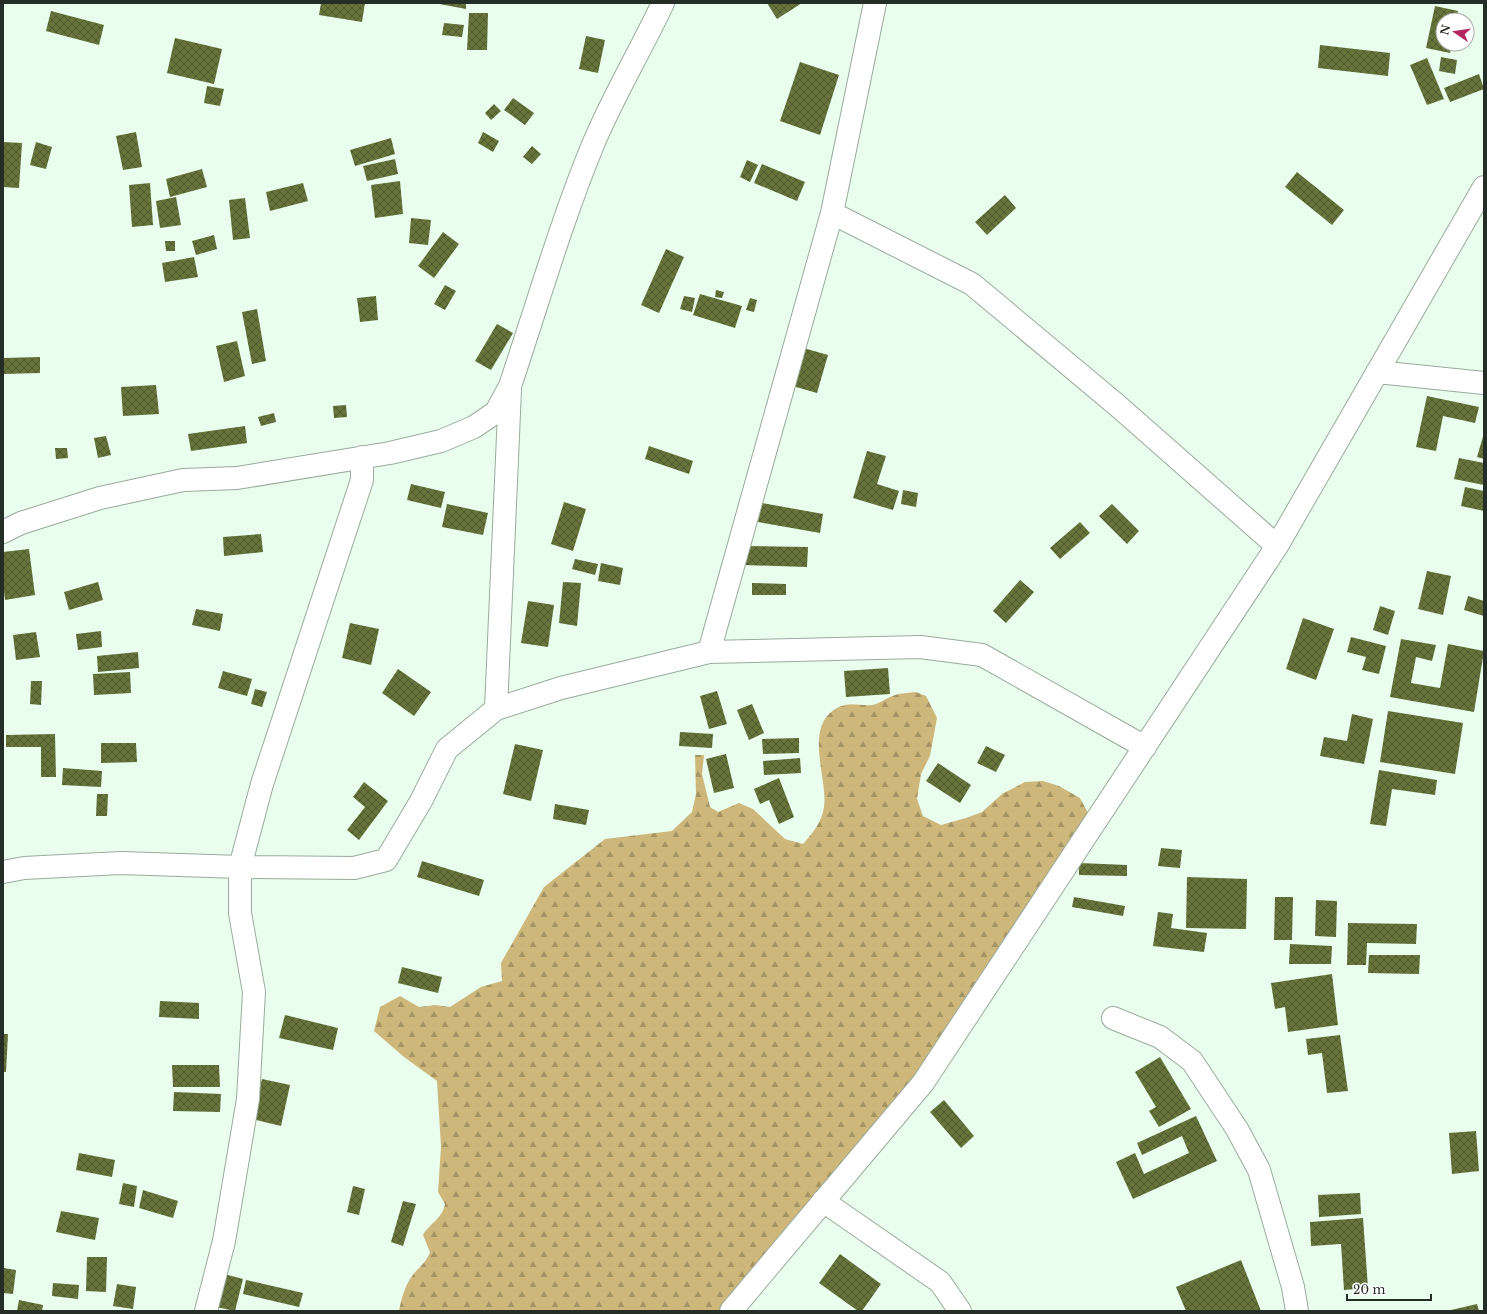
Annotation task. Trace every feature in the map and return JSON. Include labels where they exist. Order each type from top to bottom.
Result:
[{"type":"street","points":[[3,532],[21,524],[100,498],[183,480],[237,478],[362,457],[441,441],[474,427],[496,412],[510,386],[567,210],[592,147],[613,99],[663,3]]},
{"type":"street","points":[[708,652],[832,213],[875,3]]},
{"type":"street","points":[[731,1311],[922,1083],[1277,546],[1484,188]]},
{"type":"street","points":[[832,213],[972,284],[1118,406],[1277,546]]},
{"type":"street","points":[[1377,372],[1484,383]]},
{"type":"street","points":[[496,708],[510,386]]},
{"type":"street","points":[[206,1311],[224,1241],[248,1099],[254,992],[240,913],[240,867],[262,784],[362,480],[362,457]]},
{"type":"street","points":[[3,872],[24,868],[121,863],[240,867],[354,868],[386,860],[420,801],[447,749],[496,708],[561,688],[708,652],[920,647],[982,655],[1145,747]]},
{"type":"street","points":[[1113,1018],[1160,1037],[1192,1061],[1237,1129],[1259,1170],[1293,1287],[1296,1311]]},
{"type":"street","points":[[823,1201],[940,1282],[960,1311]]},
{"type":"green space","points":[[916,692],[926,696],[937,718],[930,756],[921,774],[917,799],[923,816],[941,825],[966,818],[982,812],[1002,794],[1025,782],[1043,781],[1059,786],[1080,798],[1094,824],[963,1022],[731,1311],[399,1311],[403,1294],[410,1279],[428,1257],[430,1252],[423,1235],[439,1217],[445,1204],[438,1192],[441,1147],[437,1081],[404,1057],[374,1031],[380,1007],[400,996],[419,1007],[435,1005],[450,1007],[481,987],[502,981],[501,963],[544,887],[605,839],[672,831],[692,812],[696,794],[695,755],[704,755],[702,774],[710,807],[718,812],[739,803],[753,809],[785,839],[803,844],[819,823],[824,807],[819,740],[821,727],[827,717],[837,708],[842,706],[852,704],[871,705],[895,695]]},
{"type":"building","points":[[321,3],[365,3],[362,22],[319,15]]},
{"type":"building","points":[[434,3],[466,3],[466,9]]},
{"type":"building","points":[[767,3],[802,3],[777,19]]},
{"type":"building","points":[[1435,6],[1458,11],[1435,12],[1435,50],[1426,48]]},
{"type":"building","points":[[51,11],[104,25],[99,45],[46,31]]},
{"type":"building","points":[[469,13],[488,13],[487,50],[467,50]]},
{"type":"building","points":[[444,23],[464,25],[462,37],[442,35]]},
{"type":"building","points":[[586,36],[605,40],[598,73],[579,69]]},
{"type":"building","points":[[175,38],[222,49],[214,84],[167,73]]},
{"type":"building","points":[[1320,45],[1390,53],[1388,76],[1318,68]]},
{"type":"building","points":[[1441,57],[1457,60],[1455,74],[1439,71]]},
{"type":"building","points":[[1427,58],[1444,99],[1427,105],[1410,65]]},
{"type":"building","points":[[800,62],[839,75],[820,135],[780,121]]},
{"type":"building","points":[[1479,74],[1484,89],[1450,102],[1444,88]]},
{"type":"building","points":[[207,86],[224,89],[220,106],[204,103]]},
{"type":"building","points":[[513,98],[534,113],[525,125],[504,110]]},
{"type":"building","points":[[494,104],[501,111],[491,120],[485,113]]},
{"type":"building","points":[[136,132],[142,167],[123,170],[116,136]]},
{"type":"building","points":[[483,132],[499,141],[493,152],[478,143]]},
{"type":"building","points":[[391,138],[395,154],[355,166],[350,150]]},
{"type":"building","points":[[3,142],[22,143],[19,188],[3,187]]},
{"type":"building","points":[[36,142],[52,147],[46,169],[30,165]]},
{"type":"building","points":[[532,146],[541,154],[532,164],[523,157]]},
{"type":"building","points":[[395,159],[398,174],[367,181],[363,166]]},
{"type":"building","points":[[747,160],[758,165],[750,182],[740,177]]},
{"type":"building","points":[[762,164],[805,182],[797,201],[754,183]]},
{"type":"building","points":[[202,169],[207,187],[170,197],[166,179]]},
{"type":"building","points":[[1297,172],[1344,210],[1332,225],[1285,187]]},
{"type":"building","points":[[400,181],[403,214],[375,218],[371,185]]},
{"type":"building","points":[[150,183],[153,225],[132,227],[129,185]]},
{"type":"building","points":[[303,183],[308,201],[270,211],[266,192]]},
{"type":"building","points":[[1005,195],[1016,208],[987,235],[975,222]]},
{"type":"building","points":[[176,197],[181,225],[160,228],[156,201]]},
{"type":"building","points":[[245,198],[250,238],[233,240],[229,200]]},
{"type":"building","points":[[411,218],[431,220],[428,245],[409,243]]},
{"type":"building","points":[[443,232],[459,244],[434,278],[418,266]]},
{"type":"building","points":[[214,235],[217,249],[196,255],[192,241]]},
{"type":"building","points":[[165,241],[175,241],[175,251],[166,251]]},
{"type":"building","points":[[666,249],[684,257],[659,313],[641,305]]},
{"type":"building","points":[[194,257],[198,277],[165,282],[162,263]]},
{"type":"building","points":[[445,285],[456,291],[445,310],[434,304]]},
{"type":"building","points":[[716,290],[724,292],[722,298],[715,297]]},
{"type":"building","points":[[700,294],[742,306],[735,328],[693,315]]},
{"type":"building","points":[[376,296],[378,320],[360,322],[357,298]]},
{"type":"building","points":[[684,296],[695,298],[692,312],[680,309]]},
{"type":"building","points":[[750,298],[757,300],[754,312],[746,310]]},
{"type":"building","points":[[257,309],[266,361],[252,364],[242,312]]},
{"type":"building","points":[[497,324],[513,333],[491,370],[475,361]]},
{"type":"building","points":[[237,341],[245,376],[224,382],[216,346]]},
{"type":"building","points":[[800,347],[828,355],[817,393],[789,385]]},
{"type":"building","points":[[40,357],[40,373],[3,374],[3,358]]},
{"type":"building","points":[[156,385],[159,414],[123,416],[121,387]]},
{"type":"building","points":[[1427,396],[1479,407],[1475,423],[1443,416],[1436,451],[1416,447]]},
{"type":"building","points":[[346,405],[347,417],[334,418],[333,406]]},
{"type":"building","points":[[274,413],[276,422],[261,426],[258,417]]},
{"type":"building","points":[[245,426],[247,443],[191,451],[188,434]]},
{"type":"building","points":[[1484,433],[1484,459],[1477,457]]},
{"type":"building","points":[[106,436],[111,455],[98,458],[94,438]]},
{"type":"building","points":[[649,446],[693,461],[689,474],[645,459]]},
{"type":"building","points":[[55,448],[67,448],[68,458],[56,459]]},
{"type":"building","points":[[867,451],[886,456],[877,484],[899,491],[893,510],[853,498]]},
{"type":"building","points":[[1459,458],[1484,463],[1484,485],[1454,479]]},
{"type":"building","points":[[411,484],[445,492],[441,508],[407,500]]},
{"type":"building","points":[[1465,487],[1484,491],[1484,511],[1461,506]]},
{"type":"building","points":[[903,490],[918,493],[916,507],[901,504]]},
{"type":"building","points":[[564,502],[586,509],[573,551],[551,544]]},
{"type":"building","points":[[762,503],[823,514],[820,533],[758,522]]},
{"type":"building","points":[[447,504],[488,513],[483,535],[442,527]]},
{"type":"building","points":[[1112,504],[1139,531],[1127,544],[1099,516]]},
{"type":"building","points":[[1080,522],[1090,533],[1060,559],[1050,548]]},
{"type":"building","points":[[261,534],[263,552],[224,556],[223,537]]},
{"type":"building","points":[[745,546],[808,547],[807,567],[744,565]]},
{"type":"building","points":[[29,549],[35,595],[5,600],[3,584],[3,552]]},
{"type":"building","points":[[575,559],[598,564],[595,575],[572,569]]},
{"type":"building","points":[[601,563],[623,568],[620,585],[598,581]]},
{"type":"building","points":[[1427,571],[1451,576],[1443,615],[1418,609]]},
{"type":"building","points":[[1020,580],[1034,592],[1006,623],[993,611]]},
{"type":"building","points":[[98,582],[103,600],[69,610],[64,592]]},
{"type":"building","points":[[563,582],[581,583],[577,626],[559,623]]},
{"type":"building","points":[[752,583],[786,584],[786,595],[752,595]]},
{"type":"building","points":[[1468,596],[1484,601],[1484,616],[1464,610]]},
{"type":"building","points":[[528,601],[554,605],[548,647],[521,643]]},
{"type":"building","points":[[1380,606],[1395,611],[1388,635],[1373,630]]},
{"type":"building","points":[[196,609],[223,614],[220,631],[192,625]]},
{"type":"building","points":[[1303,618],[1334,629],[1316,680],[1286,669]]},
{"type":"building","points":[[350,623],[379,629],[371,665],[342,658]]},
{"type":"building","points":[[101,631],[102,647],[78,650],[76,634]]},
{"type":"building","points":[[36,632],[40,657],[16,660],[13,635]]},
{"type":"building","points":[[1351,637],[1386,646],[1379,674],[1362,670],[1366,657],[1347,652]]},
{"type":"building","points":[[1401,639],[1436,645],[1432,661],[1416,657],[1411,683],[1440,688],[1448,644],[1484,651],[1474,712],[1390,697]]},
{"type":"building","points":[[138,652],[139,668],[98,672],[97,656]]},
{"type":"building","points":[[888,668],[890,694],[846,697],[844,671]]},
{"type":"building","points":[[398,669],[431,692],[414,716],[382,693]]},
{"type":"building","points":[[223,671],[252,679],[247,696],[218,688]]},
{"type":"building","points":[[130,672],[131,693],[94,695],[93,674]]},
{"type":"building","points":[[31,681],[42,681],[41,705],[30,704]]},
{"type":"building","points":[[255,689],[267,692],[262,707],[251,704]]},
{"type":"building","points":[[717,691],[727,724],[709,729],[700,696]]},
{"type":"building","points":[[752,704],[764,733],[749,740],[737,710]]},
{"type":"building","points":[[1388,711],[1463,723],[1455,774],[1380,762]]},
{"type":"building","points":[[1352,714],[1373,719],[1364,764],[1320,756],[1324,737],[1347,741]]},
{"type":"building","points":[[680,732],[713,734],[712,748],[679,746]]},
{"type":"building","points":[[55,734],[56,777],[41,777],[41,747],[6,747],[6,735]]},
{"type":"building","points":[[799,738],[799,753],[763,754],[762,739]]},
{"type":"building","points":[[101,743],[136,743],[137,762],[101,763]]},
{"type":"building","points":[[515,744],[543,750],[531,801],[503,794]]},
{"type":"building","points":[[986,746],[1005,755],[996,772],[977,763]]},
{"type":"building","points":[[726,754],[734,788],[714,793],[706,759]]},
{"type":"building","points":[[800,758],[801,773],[764,775],[763,761]]},
{"type":"building","points":[[938,763],[971,785],[960,803],[926,781]]},
{"type":"building","points":[[63,768],[102,771],[101,787],[62,785]]},
{"type":"building","points":[[1379,770],[1437,780],[1435,795],[1392,789],[1386,826],[1370,824]]},
{"type":"building","points":[[779,778],[794,817],[779,824],[769,800],[760,804],[754,789]]},
{"type":"building","points":[[364,782],[388,801],[359,840],[347,830],[365,807],[353,797]]},
{"type":"building","points":[[97,794],[108,794],[107,816],[96,816]]},
{"type":"building","points":[[555,804],[589,810],[586,825],[553,819]]},
{"type":"building","points":[[1161,848],[1182,850],[1180,868],[1158,866]]},
{"type":"building","points":[[422,861],[484,880],[479,896],[417,877]]},
{"type":"building","points":[[1079,863],[1127,865],[1127,876],[1079,875]]},
{"type":"building","points":[[1187,877],[1247,879],[1246,929],[1186,928]]},
{"type":"building","points":[[1074,897],[1125,906],[1123,916],[1072,907]]},
{"type":"building","points":[[1275,897],[1293,897],[1292,940],[1274,940]]},
{"type":"building","points":[[1316,900],[1337,901],[1336,937],[1315,936]]},
{"type":"building","points":[[1158,912],[1173,914],[1171,928],[1207,933],[1204,952],[1153,946]]},
{"type":"building","points":[[1348,923],[1417,924],[1416,944],[1367,943],[1366,965],[1347,965]]},
{"type":"building","points":[[1290,944],[1332,946],[1331,964],[1289,964]]},
{"type":"building","points":[[1369,955],[1420,955],[1419,974],[1368,973]]},
{"type":"building","points":[[402,967],[442,977],[438,993],[398,983]]},
{"type":"building","points":[[1332,974],[1338,1025],[1288,1032],[1285,1007],[1275,1009],[1271,983]]},
{"type":"building","points":[[160,1001],[199,1003],[199,1019],[159,1017]]},
{"type":"building","points":[[285,1015],[338,1028],[333,1050],[279,1038]]},
{"type":"building","points":[[3,1034],[8,1034],[6,1072],[3,1072]]},
{"type":"building","points":[[1340,1035],[1348,1091],[1327,1093],[1322,1053],[1308,1055],[1306,1039]]},
{"type":"building","points":[[1160,1057],[1191,1109],[1159,1127],[1149,1111],[1156,1107],[1135,1072]]},
{"type":"building","points":[[172,1065],[219,1065],[220,1087],[173,1087]]},
{"type":"building","points":[[262,1079],[290,1085],[281,1126],[252,1119]]},
{"type":"building","points":[[174,1092],[221,1094],[220,1112],[173,1111]]},
{"type":"building","points":[[944,1100],[974,1136],[961,1148],[930,1112]]},
{"type":"building","points":[[1196,1116],[1217,1161],[1133,1199],[1116,1162],[1135,1153],[1144,1174],[1189,1153],[1182,1136],[1142,1155],[1137,1143]]},
{"type":"building","points":[[1476,1131],[1479,1171],[1452,1174],[1449,1133]]},
{"type":"building","points":[[79,1153],[115,1160],[112,1177],[76,1170]]},
{"type":"building","points":[[123,1183],[137,1186],[134,1207],[119,1204]]},
{"type":"building","points":[[353,1186],[365,1189],[359,1215],[347,1212]]},
{"type":"building","points":[[143,1190],[178,1201],[173,1218],[139,1208]]},
{"type":"building","points":[[1360,1193],[1361,1214],[1319,1217],[1318,1195]]},
{"type":"building","points":[[403,1201],[416,1204],[403,1246],[391,1242]]},
{"type":"building","points":[[61,1211],[99,1218],[95,1240],[56,1232]]},
{"type":"building","points":[[1363,1218],[1368,1288],[1344,1290],[1341,1244],[1311,1246],[1310,1222]]},
{"type":"building","points":[[840,1254],[881,1284],[862,1311],[858,1311],[819,1283]]},
{"type":"building","points":[[87,1257],[107,1257],[106,1292],[86,1291]]},
{"type":"building","points":[[1241,1260],[1261,1311],[1186,1311],[1176,1287]]},
{"type":"building","points":[[4,1268],[16,1270],[13,1294],[3,1293]]},
{"type":"building","points":[[224,1274],[243,1279],[235,1311],[216,1307]]},
{"type":"building","points":[[246,1280],[303,1293],[299,1307],[243,1294]]},
{"type":"building","points":[[53,1283],[79,1285],[78,1299],[52,1296]]},
{"type":"building","points":[[117,1284],[136,1287],[133,1309],[113,1306]]},
{"type":"building","points":[[19,1300],[43,1305],[42,1311],[17,1311]]},
{"type":"building","points":[[1477,1304],[1479,1311],[1451,1310]]}]
